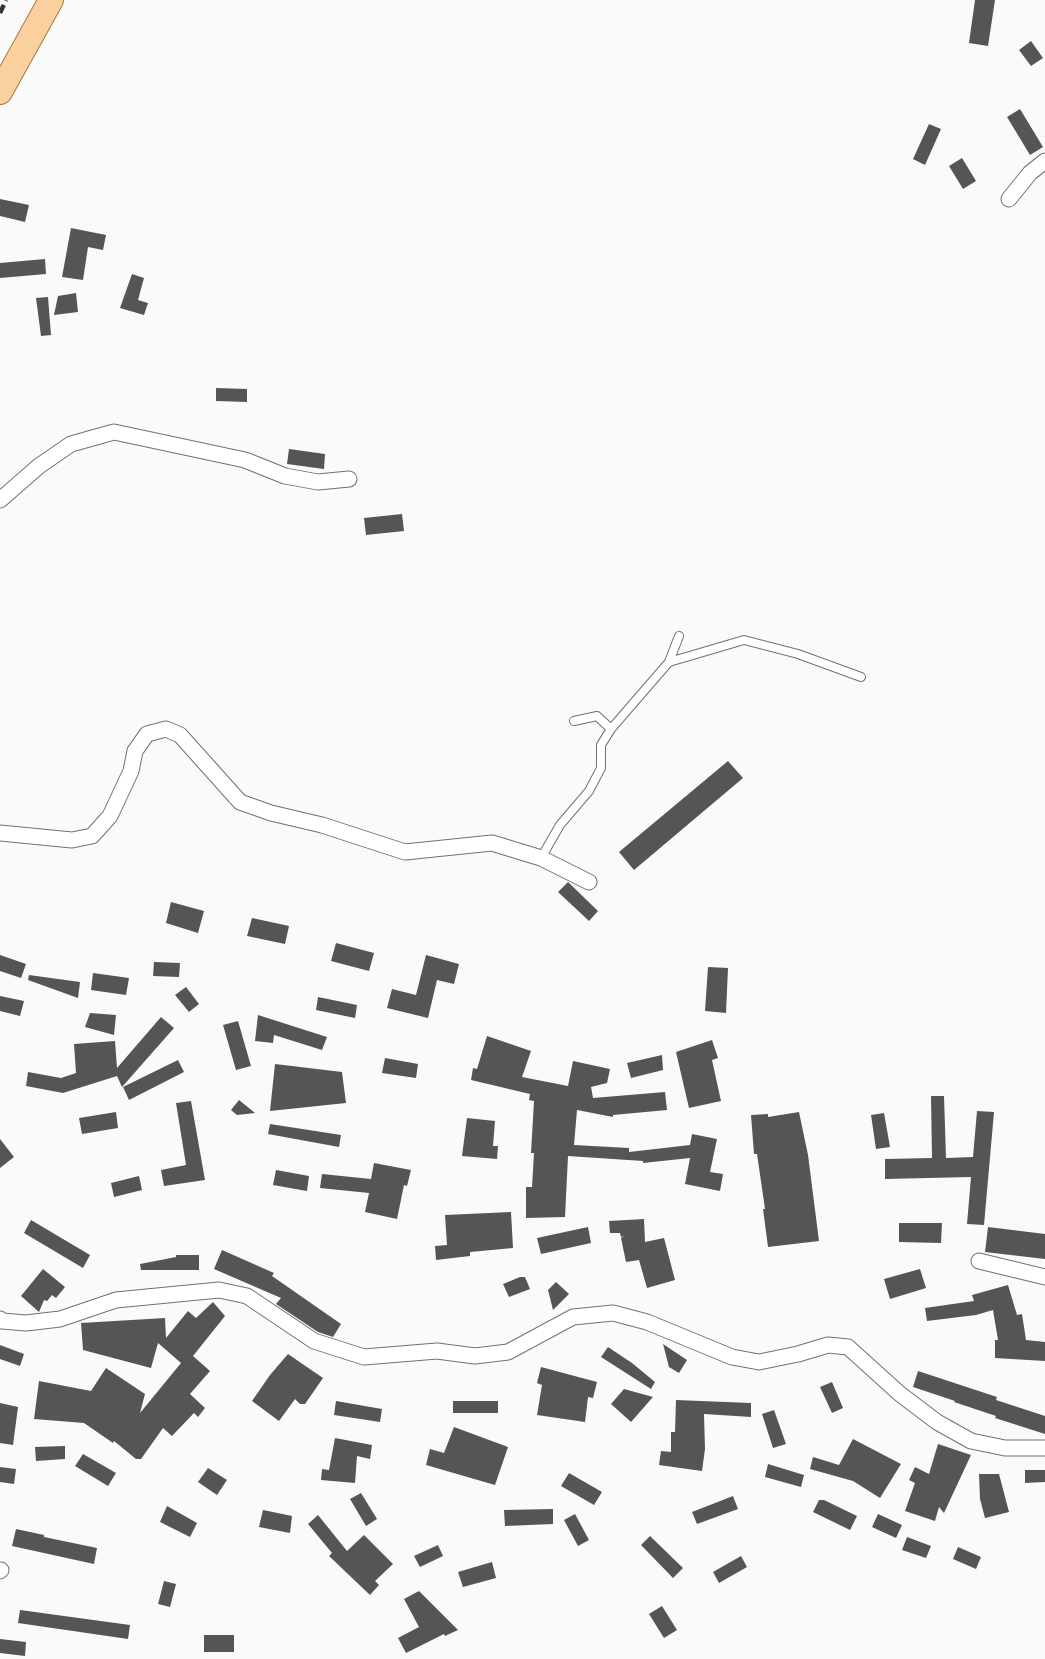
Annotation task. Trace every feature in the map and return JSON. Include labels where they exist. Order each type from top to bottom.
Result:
[{"type":"main road","points":[[0,93],[51,0]]},
{"type":"street","points":[[1009,200],[1030,174],[1045,161]]},
{"type":"street","points":[[0,500],[39,466],[71,444],[114,432],[244,460],[285,476],[318,482],[349,479]]},
{"type":"street","points":[[0,833],[72,840],[92,836],[110,816],[130,771],[135,751],[147,734],[166,729],[180,735],[240,802],[270,813],[322,825],[405,852],[492,843],[541,858],[589,882]]},
{"type":"street","points":[[979,1261],[1045,1277]]},
{"type":"street","points":[[0,1319],[26,1323],[60,1319],[116,1299],[219,1290],[247,1296],[314,1341],[364,1357],[436,1351],[475,1356],[508,1352],[573,1317],[613,1313],[647,1322],[732,1357],[759,1362],[828,1345],[848,1347],[869,1368],[928,1415],[971,1441],[1005,1448],[1045,1448]]},
{"type":"lane","points":[[541,858],[560,825],[589,792],[601,768],[602,745],[611,729],[669,662],[678,636]]},
{"type":"lane","points":[[669,662],[744,640],[798,654],[861,676]]},
{"type":"lane","points":[[574,721],[597,716],[611,729]]},
{"type":"building","points":[[975,0],[995,0],[988,46],[969,43]]},
{"type":"building","points":[[1031,41],[1043,58],[1031,66],[1019,50]]},
{"type":"building","points":[[1020,109],[1043,147],[1030,155],[1007,117]]},
{"type":"building","points":[[929,124],[941,129],[925,165],[913,159]]},
{"type":"building","points":[[962,158],[976,181],[963,189],[949,166]]},
{"type":"building","points":[[0,199],[29,205],[25,222],[0,216]]},
{"type":"building","points":[[71,228],[106,235],[103,250],[88,247],[83,280],[62,277]]},
{"type":"building","points":[[45,259],[46,274],[0,278],[0,263]]},
{"type":"building","points":[[132,274],[144,278],[138,300],[148,303],[144,315],[120,308]]},
{"type":"building","points":[[76,293],[78,312],[54,315],[58,296]]},
{"type":"building","points":[[48,297],[51,335],[41,336],[36,298]]},
{"type":"building","points":[[216,388],[247,389],[247,402],[216,401]]},
{"type":"building","points":[[289,449],[325,454],[324,469],[287,464]]},
{"type":"building","points":[[402,514],[404,531],[366,535],[364,518]]},
{"type":"building","points":[[728,761],[743,778],[634,870],[619,852]]},
{"type":"building","points":[[568,882],[598,911],[589,921],[558,892]]},
{"type":"building","points":[[171,902],[204,911],[198,933],[166,923]]},
{"type":"building","points":[[252,918],[289,926],[285,944],[247,936]]},
{"type":"building","points":[[336,943],[374,953],[369,971],[331,961]]},
{"type":"building","points":[[0,955],[26,964],[21,978],[0,971]]},
{"type":"building","points":[[426,955],[459,964],[454,984],[437,980],[428,1018],[387,1008],[392,989],[416,995]]},
{"type":"building","points":[[154,962],[180,963],[179,977],[153,976]]},
{"type":"building","points":[[708,967],[728,968],[726,1013],[705,1011]]},
{"type":"building","points":[[93,973],[129,978],[126,995],[91,990]]},
{"type":"building","points":[[29,975],[80,982],[78,998],[28,980]]},
{"type":"building","points":[[186,987],[199,1004],[189,1012],[175,995]]},
{"type":"building","points":[[0,996],[24,1001],[20,1016],[0,1011]]},
{"type":"building","points":[[318,997],[357,1005],[355,1018],[316,1010]]},
{"type":"building","points":[[90,1013],[116,1015],[114,1035],[85,1027]]},
{"type":"building","points":[[258,1015],[327,1037],[322,1050],[274,1035],[273,1043],[255,1041]]},
{"type":"building","points":[[161,1017],[174,1028],[122,1087],[117,1076],[63,1093],[26,1086],[28,1072],[61,1078],[76,1073],[74,1044],[115,1041],[117,1068]]},
{"type":"building","points":[[238,1021],[251,1066],[236,1070],[223,1025]]},
{"type":"building","points":[[487,1036],[531,1051],[522,1077],[568,1086],[573,1061],[610,1069],[607,1083],[591,1087],[593,1098],[665,1092],[667,1110],[613,1115],[613,1117],[577,1110],[574,1145],[629,1148],[629,1152],[690,1145],[692,1134],[717,1139],[710,1172],[723,1174],[720,1191],[685,1184],[690,1158],[643,1163],[643,1161],[568,1156],[565,1217],[526,1218],[526,1187],[532,1187],[534,1101],[529,1100],[530,1094],[471,1080],[473,1068],[477,1069]]},
{"type":"building","points":[[712,1040],[718,1058],[712,1060],[721,1101],[689,1108],[676,1052]]},
{"type":"building","points":[[662,1055],[663,1070],[631,1078],[627,1063]]},
{"type":"building","points":[[385,1058],[418,1064],[416,1078],[382,1073]]},
{"type":"building","points":[[178,1060],[184,1072],[129,1100],[123,1087]]},
{"type":"building","points":[[275,1064],[342,1072],[346,1103],[270,1111]]},
{"type":"building","points":[[931,1096],[944,1096],[946,1158],[973,1157],[977,1111],[994,1112],[984,1225],[967,1224],[971,1177],[885,1179],[885,1159],[932,1158]]},
{"type":"building","points":[[239,1100],[255,1113],[237,1115],[231,1110]]},
{"type":"building","points":[[191,1101],[205,1180],[164,1186],[161,1170],[186,1165],[176,1103]]},
{"type":"building","points":[[116,1112],[118,1128],[82,1134],[79,1118]]},
{"type":"building","points":[[799,1112],[808,1155],[819,1241],[768,1247],[757,1154],[754,1154],[751,1115],[768,1114],[768,1117]]},
{"type":"building","points":[[884,1113],[890,1147],[876,1149],[871,1115]]},
{"type":"building","points":[[467,1118],[495,1121],[493,1146],[498,1146],[497,1159],[462,1156]]},
{"type":"building","points":[[270,1124],[341,1135],[339,1147],[268,1134]]},
{"type":"building","points":[[0,1139],[14,1157],[0,1168]]},
{"type":"building","points":[[374,1163],[411,1170],[407,1186],[404,1185],[397,1219],[365,1212],[369,1193],[320,1188],[322,1174],[371,1179]]},
{"type":"building","points":[[276,1170],[309,1176],[307,1191],[273,1185]]},
{"type":"building","points":[[139,1176],[142,1190],[114,1197],[111,1183]]},
{"type":"building","points":[[511,1212],[513,1248],[470,1252],[470,1256],[436,1260],[435,1246],[447,1245],[445,1215]]},
{"type":"building","points":[[644,1219],[645,1242],[664,1238],[675,1280],[647,1288],[639,1260],[626,1262],[621,1238],[624,1236],[621,1237],[620,1233],[610,1233],[609,1221]]},
{"type":"building","points":[[31,1220],[90,1255],[83,1268],[24,1233]]},
{"type":"building","points":[[899,1223],[942,1223],[941,1243],[899,1242]]},
{"type":"building","points":[[588,1227],[591,1243],[541,1254],[537,1238]]},
{"type":"building","points":[[988,1227],[1045,1234],[1045,1259],[985,1252]]},
{"type":"building","points":[[222,1250],[274,1273],[272,1276],[341,1324],[333,1337],[318,1332],[276,1304],[281,1298],[214,1269]]},
{"type":"building","points":[[176,1255],[199,1255],[199,1270],[141,1270],[140,1264],[176,1257]]},
{"type":"building","points":[[43,1269],[65,1287],[56,1298],[52,1295],[47,1301],[44,1300],[39,1312],[21,1296]]},
{"type":"building","points":[[920,1269],[926,1288],[890,1299],[884,1279]]},
{"type":"building","points":[[525,1277],[530,1289],[509,1297],[503,1284]]},
{"type":"building","points":[[556,1282],[569,1294],[553,1310],[548,1290]]},
{"type":"building","points":[[1008,1285],[1017,1315],[1022,1314],[1026,1340],[1045,1342],[1045,1361],[995,1358],[995,1340],[998,1340],[993,1310],[976,1315],[927,1321],[925,1308],[974,1301],[972,1295]]},
{"type":"building","points":[[213,1302],[225,1316],[193,1356],[210,1371],[190,1394],[205,1408],[198,1417],[194,1413],[172,1436],[163,1428],[141,1459],[136,1459],[114,1441],[113,1443],[84,1423],[34,1419],[39,1381],[91,1391],[106,1368],[145,1394],[140,1413],[181,1363],[158,1343],[151,1368],[83,1350],[81,1323],[165,1318],[166,1338],[188,1311],[196,1318]]},
{"type":"building","points":[[663,1344],[687,1360],[679,1373],[669,1367]]},
{"type":"building","points":[[0,1345],[24,1354],[20,1366],[0,1359]]},
{"type":"building","points":[[608,1347],[655,1382],[651,1389],[601,1357]]},
{"type":"building","points":[[288,1354],[323,1378],[305,1404],[300,1404],[295,1399],[279,1421],[252,1401]]},
{"type":"building","points":[[541,1367],[597,1382],[593,1398],[588,1397],[585,1422],[537,1415],[542,1385],[537,1383]]},
{"type":"building","points":[[918,1371],[997,1397],[996,1400],[1045,1416],[1045,1434],[913,1387]]},
{"type":"building","points":[[832,1382],[843,1408],[832,1413],[820,1387]]},
{"type":"building","points":[[624,1389],[653,1397],[631,1422],[611,1404]]},
{"type":"building","points":[[676,1400],[751,1403],[751,1417],[704,1414],[705,1449],[702,1471],[659,1465],[661,1451],[671,1452],[671,1432],[675,1432]]},
{"type":"building","points":[[336,1401],[382,1409],[380,1422],[334,1415]]},
{"type":"building","points":[[453,1401],[498,1401],[498,1413],[453,1413]]},
{"type":"building","points":[[0,1403],[18,1407],[13,1445],[0,1443]]},
{"type":"building","points":[[774,1410],[786,1444],[773,1448],[762,1414]]},
{"type":"building","points":[[454,1427],[508,1447],[495,1485],[426,1465],[430,1449],[444,1453]]},
{"type":"building","points":[[335,1438],[372,1445],[370,1459],[357,1456],[355,1483],[321,1480],[322,1469],[329,1470]]},
{"type":"building","points":[[853,1439],[901,1464],[880,1498],[853,1481],[810,1469],[813,1457],[839,1465]]},
{"type":"building","points":[[938,1444],[971,1455],[944,1513],[939,1507],[935,1521],[905,1511],[915,1483],[909,1480],[915,1467],[929,1474]]},
{"type":"building","points":[[65,1446],[65,1459],[36,1461],[35,1447]]},
{"type":"building","points":[[83,1454],[116,1473],[108,1486],[75,1466]]},
{"type":"building","points":[[768,1464],[804,1475],[801,1487],[765,1477]]},
{"type":"building","points":[[0,1467],[16,1469],[14,1484],[0,1482]]},
{"type":"building","points":[[208,1468],[227,1480],[217,1495],[198,1482]]},
{"type":"building","points":[[1025,1470],[1045,1470],[1045,1482],[1025,1483]]},
{"type":"building","points":[[569,1473],[602,1492],[594,1505],[561,1486]]},
{"type":"building","points":[[979,1474],[999,1474],[1009,1512],[985,1518],[980,1499]]},
{"type":"building","points":[[361,1493],[377,1519],[366,1526],[350,1499]]},
{"type":"building","points":[[733,1496],[738,1509],[697,1524],[692,1512]]},
{"type":"building","points":[[819,1500],[824,1500],[857,1516],[850,1530],[813,1512]]},
{"type":"building","points":[[167,1506],[197,1523],[190,1537],[160,1522]]},
{"type":"building","points":[[553,1509],[553,1524],[505,1526],[504,1510]]},
{"type":"building","points":[[263,1510],[292,1516],[290,1533],[259,1527]]},
{"type":"building","points":[[575,1514],[589,1540],[578,1546],[564,1520]]},
{"type":"building","points":[[878,1514],[902,1525],[896,1538],[872,1527]]},
{"type":"building","points":[[318,1515],[347,1551],[364,1535],[393,1564],[375,1581],[379,1585],[370,1595],[329,1556],[332,1553],[308,1524]]},
{"type":"building","points":[[16,1529],[97,1548],[94,1564],[12,1546]]},
{"type":"building","points":[[650,1536],[683,1568],[673,1578],[641,1545]]},
{"type":"building","points":[[907,1537],[931,1546],[926,1558],[902,1550]]},
{"type":"building","points":[[438,1545],[443,1556],[420,1567],[414,1556]]},
{"type":"building","points":[[958,1547],[981,1557],[976,1569],[953,1559]]},
{"type":"building","points":[[741,1556],[747,1567],[719,1583],[713,1572]]},
{"type":"building","points":[[492,1562],[496,1578],[463,1587],[458,1572]]},
{"type":"building","points":[[164,1581],[176,1584],[170,1607],[158,1604]]},
{"type":"building","points":[[419,1591],[458,1630],[445,1636],[444,1634],[406,1653],[398,1638],[419,1627],[404,1599]]},
{"type":"building","points":[[662,1606],[677,1630],[664,1638],[649,1614]]},
{"type":"building","points":[[20,1610],[130,1625],[128,1639],[18,1623]]},
{"type":"building","points":[[204,1635],[234,1635],[234,1652],[204,1652]]},
{"type":"building","points":[[0,1639],[26,1642],[25,1656],[0,1653]]},
{"type":"railway","points":[[0,13],[6,0]]}]
